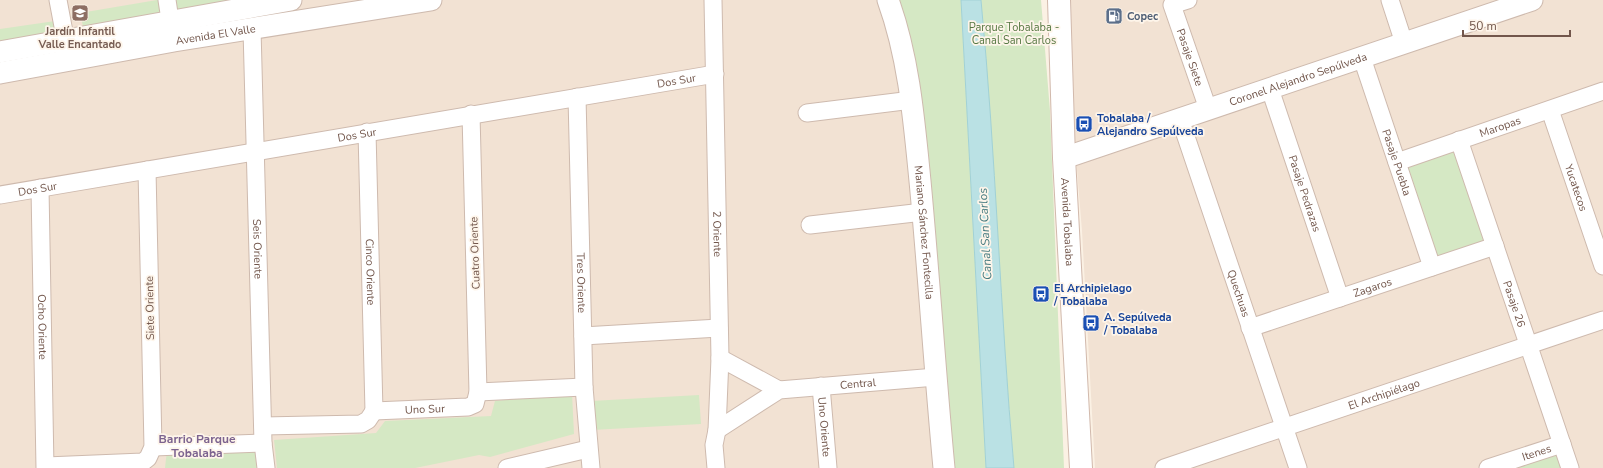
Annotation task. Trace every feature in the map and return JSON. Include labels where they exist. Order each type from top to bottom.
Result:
[{"type":"main road","name":"Avenida Tobalaba","points":[[1058,0],[1064,158],[1081,468]]},
{"type":"street","points":[[58,0],[67,49]]},
{"type":"street","points":[[286,0],[287,23]]},
{"type":"street","name":"Avenida El Valle","points":[[0,73],[169,10],[286,0]]},
{"type":"street","name":"Avenida El Valle","points":[[0,52],[67,49],[174,41],[252,29],[403,2],[432,0]]},
{"type":"street","name":"2 Oriente","points":[[713,0],[720,358],[717,430],[714,445],[716,468]]},
{"type":"street","name":"Mariano Sánchez Fontecilla","points":[[888,0],[906,67],[912,100],[923,212],[944,468]]},
{"type":"street","name":"Pasaje Siete","points":[[1188,0],[1172,6],[1208,109]]},
{"type":"street","points":[[1390,0],[1404,43]]},
{"type":"street","name":"Coronel Alejandro Sepúlveda","points":[[1064,158],[1532,0]]},
{"type":"street","points":[[169,10],[174,41]]},
{"type":"street","name":"Seis Oriente","points":[[252,29],[263,443],[266,468]]},
{"type":"street","name":"Pasaje Puebla","points":[[1362,58],[1432,267]]},
{"type":"street","name":"Dos Sur","points":[[0,195],[471,114],[715,74]]},
{"type":"street","name":"Pasaje Pedrazas","points":[[1270,89],[1340,298]]},
{"type":"street","name":"Maropas","points":[[1397,162],[1603,91]]},
{"type":"street","name":"Tres Oriente","points":[[577,97],[584,387],[588,449],[591,468]]},
{"type":"street","points":[[807,113],[912,100]]},
{"type":"street","name":"Yucatecos","points":[[1550,110],[1603,266]]},
{"type":"street","name":"Cuatro Oriente","points":[[471,114],[478,392]]},
{"type":"street","name":"Quechuas","points":[[1180,119],[1298,468]]},
{"type":"street","name":"Cinco Oriente","points":[[367,132],[374,411]]},
{"type":"street","name":"Pasaje 26","points":[[1459,140],[1570,468]]},
{"type":"street","name":"Siete Oriente","points":[[147,170],[153,447]]},
{"type":"street","name":"Ocho Oriente","points":[[40,188],[46,467]]},
{"type":"street","points":[[810,225],[923,212]]},
{"type":"street","name":"Zagaros","points":[[1250,328],[1495,246]]},
{"type":"street","name":"El Archipiélago","points":[[1164,468],[1603,320]]},
{"type":"street","points":[[583,336],[719,328]]},
{"type":"street","points":[[720,358],[779,390]]},
{"type":"street","name":"Central","points":[[717,430],[779,390],[936,377]]},
{"type":"street","name":"Uno Oriente","points":[[821,386],[828,468]]},
{"type":"street","points":[[478,392],[584,387]]},
{"type":"street","name":"Uno Sur","points":[[374,411],[468,408],[475,404],[478,392]]},
{"type":"street","points":[[263,426],[361,424],[368,420],[374,411]]},
{"type":"street","points":[[46,467],[143,462],[148,458],[153,447],[263,443]]},
{"type":"street","name":"Itenes","points":[[1495,467],[1562,444]]},
{"type":"street","points":[[507,468],[588,449]]},
{"type":"shaded area","points":[[0,0],[897,0],[951,468],[0,468]]},
{"type":"shaded area","points":[[1063,0],[1603,0],[1603,468],[1095,468],[1082,231]]},
{"type":"green space","points":[[157,0],[290,0],[85,35],[80,13]]},
{"type":"green space","points":[[897,0],[961,0],[986,468],[951,468]]},
{"type":"green space","name":"Parque Tobalaba - Canal San Carlos","points":[[981,0],[1041,0],[1050,111],[1064,468],[1014,468]]},
{"type":"green space","points":[[62,20],[66,40],[0,52],[0,29]]},
{"type":"green space","points":[[1459,148],[1490,240],[1434,261],[1402,168]]},
{"type":"green space","points":[[572,393],[574,434],[490,457],[479,455],[415,468],[277,468],[274,440],[376,433],[385,421],[491,416],[495,401]]},
{"type":"green space","points":[[699,395],[701,424],[592,430],[591,401]]},
{"type":"green space","points":[[255,447],[257,468],[165,468],[167,450]]},
{"type":"green space","points":[[1558,451],[1564,468],[1514,468]]},
{"type":"water","name":"Canal San Carlos","points":[[961,0],[981,0],[991,117],[1005,351],[1014,468],[986,468]]},
{"type":"place","name":"Jardín Infantil Valle Encantado","points":[[80,13]]},
{"type":"place","name":"Copec","points":[[1114,16]]},
{"type":"place","name":"Tobalaba / Alejandro Sepúlveda","points":[[1084,124]]},
{"type":"place","name":"El Archipielago / Tobalaba","points":[[1041,294]]},
{"type":"place","name":"A. Sepúlveda / Tobalaba","points":[[1091,323]]},
{"type":"district","name":"Barrio Parque Tobalaba","points":[[197,446]]}]
